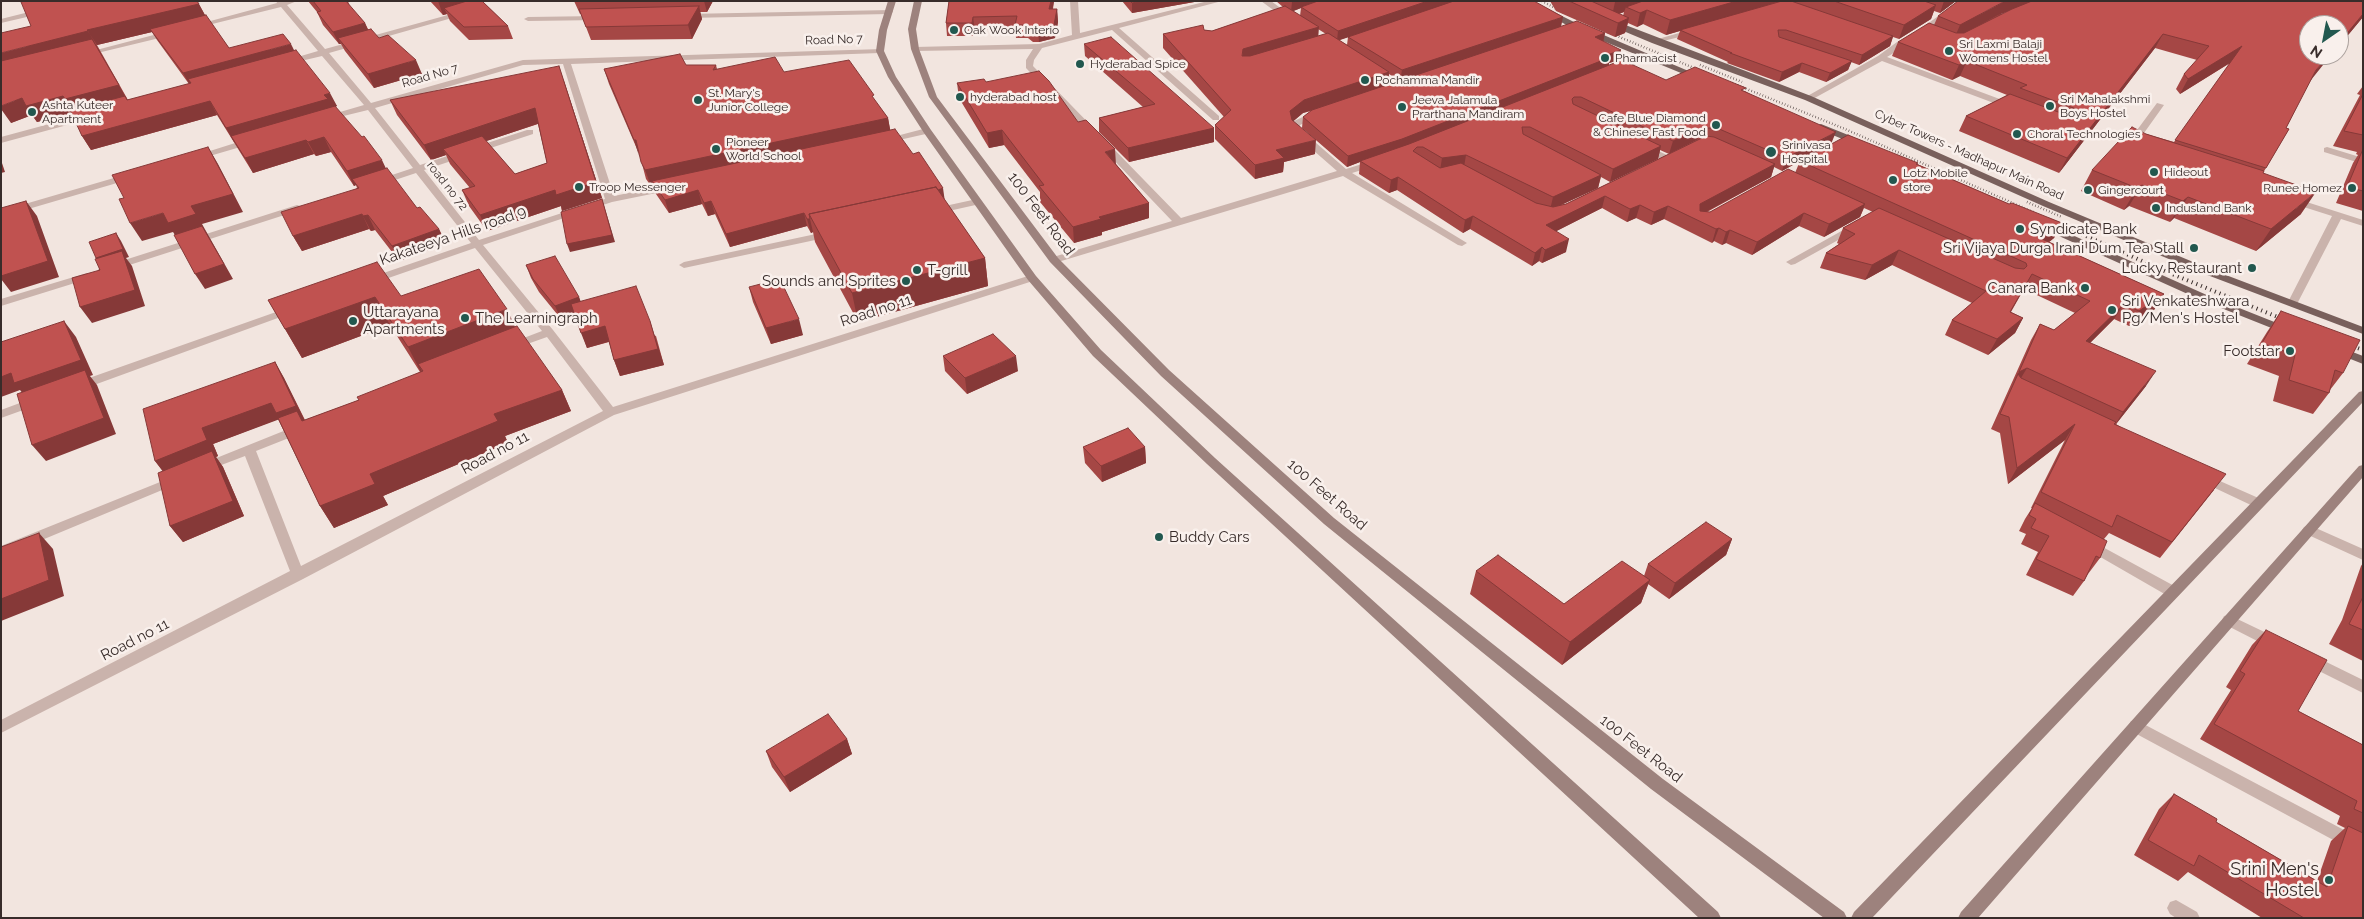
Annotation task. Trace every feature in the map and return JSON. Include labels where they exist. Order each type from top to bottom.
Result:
[{"type":"main road","points":[[892,1],[883,30],[880,51],[892,77],[927,131],[1032,278],[1097,353],[1203,453],[1712,918]]},
{"type":"main road","name":"100 Feet Road","points":[[918,1],[912,29],[915,49],[932,98],[1054,260],[1165,373],[1329,521],[1657,784],[1838,918]]},
{"type":"main road","points":[[1526,1],[1572,29],[1712,83]]},
{"type":"main road","name":"Cyber Towers - Madhapur Main Road","points":[[1607,18],[1655,41],[1808,98],[2063,211],[2206,271],[2363,331]]},
{"type":"main road","points":[[1814,124],[1847,141],[1868,147]]},
{"type":"main road","points":[[2034,221],[2196,294],[2297,334]]},
{"type":"main road","points":[[2324,345],[2363,360]]},
{"type":"main road","points":[[1860,918],[2363,395]]},
{"type":"main road","points":[[1967,918],[2363,469]]},
{"type":"street","points":[[1074,1],[1076,37]]},
{"type":"street","points":[[915,49],[1039,46],[1218,1]]},
{"type":"street","points":[[1265,1],[1283,16],[1297,18]]},
{"type":"street","points":[[1808,98],[1861,70],[1900,44],[1926,34],[1935,17],[1964,1]]},
{"type":"street","points":[[189,28],[285,2]]},
{"type":"street","name":"road no 72","points":[[285,2],[549,332],[610,412]]},
{"type":"street","points":[[276,66],[475,8]]},
{"type":"street","points":[[1,20],[46,10]]},
{"type":"street","points":[[674,16],[889,12]]},
{"type":"street","points":[[528,19],[606,18]]},
{"type":"street","points":[[1113,27],[1216,118]]},
{"type":"street","points":[[1655,41],[1705,28]]},
{"type":"street","points":[[76,56],[180,30]]},
{"type":"street","points":[[1891,41],[1900,44]]},
{"type":"street","points":[[1039,46],[1030,60],[1029,66],[1179,222]]},
{"type":"street","name":"Road No 7","points":[[312,123],[513,65],[880,51]]},
{"type":"street","points":[[1603,74],[1648,57]]},
{"type":"street","points":[[1881,58],[2018,109]]},
{"type":"street","points":[[566,62],[610,200]]},
{"type":"street","points":[[1843,64],[1861,70]]},
{"type":"street","points":[[1369,66],[1400,87]]},
{"type":"street","points":[[2138,151],[2130,146],[2160,105]]},
{"type":"street","points":[[1326,111],[1301,120],[1294,126],[1295,130],[1345,174],[1462,243]]},
{"type":"street","points":[[1,140],[96,115]]},
{"type":"street","points":[[879,142],[927,131]]},
{"type":"street","points":[[372,184],[530,132]]},
{"type":"street","points":[[190,159],[265,137]]},
{"type":"street","points":[[1634,142],[1668,159]]},
{"type":"street","points":[[2327,150],[2363,161]]},
{"type":"street","points":[[1054,260],[1345,174],[1387,159]]},
{"type":"street","points":[[1,214],[142,172]]},
{"type":"street","name":"Kakateeya Hills road 9","points":[[364,283],[476,243],[610,200],[677,186]]},
{"type":"street","points":[[2280,196],[2363,223]]},
{"type":"street","points":[[928,213],[977,202]]},
{"type":"street","points":[[1,303],[308,205]]},
{"type":"street","points":[[2292,304],[2338,215]]},
{"type":"street","points":[[1791,262],[1864,221]]},
{"type":"street","points":[[684,265],[840,232]]},
{"type":"street","name":"Road no 11","points":[[1,727],[610,412],[1032,278]]},
{"type":"street","points":[[66,391],[299,307]]},
{"type":"street","points":[[504,350],[549,332]]},
{"type":"street","points":[[1,414],[48,397]]},
{"type":"street","points":[[1,552],[312,424]]},
{"type":"street","points":[[248,450],[298,574]]},
{"type":"street","points":[[2196,474],[2258,503]]},
{"type":"street","points":[[2308,530],[2363,555]]},
{"type":"street","points":[[2074,536],[2173,592]]},
{"type":"street","points":[[2230,620],[2363,687]]},
{"type":"street","points":[[2136,726],[2363,849]]},
{"type":"street","points":[[2176,908],[2191,918]]},
{"type":"building","points":[[197,1],[199,4],[87,30],[1,53],[1,33],[31,26],[21,2]]},
{"type":"building","points":[[313,1],[346,1],[365,23],[333,32],[317,12],[321,11]]},
{"type":"building","points":[[467,1],[482,1],[508,26],[464,27],[444,8]]},
{"type":"building","points":[[949,1],[1051,1],[1049,9],[1057,9],[1054,25],[1032,30],[1027,25],[1015,25],[1017,16],[973,17],[972,23],[946,23]]},
{"type":"building","points":[[1318,1],[1428,1],[1338,31],[1301,7]]},
{"type":"building","points":[[1454,1],[1534,1],[1563,17],[1402,70],[1348,37]]},
{"type":"building","points":[[1569,1],[1591,1],[1629,18],[1618,23]]},
{"type":"building","points":[[1643,1],[1737,1],[1670,20],[1647,10],[1640,13],[1626,7]]},
{"type":"building","points":[[1782,1],[1791,1],[1893,36],[1862,55],[1786,30],[1778,30],[1779,37],[1852,61],[1830,73],[1802,63],[1782,72],[1730,53],[1732,53],[1680,30]]},
{"type":"building","points":[[1834,1],[1924,1],[1936,5],[1904,25]]},
{"type":"building","points":[[1958,1],[2005,1],[1960,25],[1938,16]]},
{"type":"building","points":[[2032,1],[2363,1],[2363,14],[2349,31],[2349,15],[2299,15],[2299,65],[2320,65],[2286,128],[2289,129],[2266,168],[2175,140],[2242,46],[2188,79],[2184,74],[2209,46],[2163,34],[2067,158],[1966,116],[2010,94],[2077,119],[2086,117],[2087,113],[2020,88],[2027,85],[1967,61],[1959,65],[1898,42],[1929,23],[1956,33],[1964,33]]},
{"type":"building","points":[[699,6],[688,25],[586,27],[579,9]]},
{"type":"building","points":[[1285,6],[1319,27],[1243,49],[1242,56],[1250,56],[1328,33],[1389,72],[1304,100],[1290,111],[1292,120],[1316,140],[1276,150],[1284,158],[1255,165],[1215,125],[1231,110],[1163,34],[1203,25],[1204,30],[1212,31]]},
{"type":"building","points":[[206,15],[229,48],[283,34],[291,44],[183,73],[150,29]]},
{"type":"building","points":[[1577,21],[1605,33],[1595,37],[1621,50],[1607,55],[1611,57],[1402,139],[1348,156],[1303,117],[1312,110]]},
{"type":"building","points":[[371,29],[379,38],[388,35],[416,60],[368,74],[338,38]]},
{"type":"building","points":[[1111,37],[1214,128],[1128,148],[1099,118],[1155,104],[1084,44]]},
{"type":"building","points":[[92,39],[119,85],[65,99],[63,96],[26,106],[22,98],[1,106],[1,61]]},
{"type":"building","points":[[296,50],[330,93],[324,95],[328,99],[226,128],[210,101],[82,136],[70,110],[125,96],[127,100],[191,83],[188,79]]},
{"type":"building","points":[[680,54],[686,65],[716,65],[713,70],[775,57],[784,72],[849,60],[888,118],[645,170],[641,162],[636,140],[634,140],[604,69]]},
{"type":"building","points":[[1622,60],[1666,80],[1695,67],[1746,88],[1741,90],[1836,132],[1786,158],[1717,128],[1701,128],[1673,141],[1581,97],[1574,97],[1572,99],[1573,104],[1661,146],[1613,169],[1530,127],[1522,127],[1523,134],[1601,175],[1553,197],[1466,155],[1442,158],[1423,147],[1417,147],[1413,151],[1440,168],[1461,163],[1536,203],[1553,207],[1566,204],[1706,136],[1714,137],[1775,164],[1700,204],[1700,211],[1710,212],[1788,169],[1865,204],[1829,224],[1804,213],[1757,242],[1730,230],[1726,232],[1719,228],[1716,229],[1668,206],[1654,212],[1640,205],[1630,209],[1605,196],[1546,225],[1569,239],[1545,250],[1542,247],[1535,253],[1473,216],[1465,220],[1398,177],[1391,180],[1360,161],[1409,144]]},
{"type":"building","points":[[559,66],[596,182],[556,195],[555,190],[480,215],[462,190],[475,186],[443,149],[482,136],[515,174],[547,163],[535,108],[424,145],[390,100]]},
{"type":"building","points":[[1039,71],[1049,81],[1078,122],[1086,120],[1115,149],[1105,152],[1149,203],[1099,217],[1101,219],[1073,227],[1039,186],[1044,185],[1002,130],[987,133],[957,83],[984,79],[986,82]]},
{"type":"building","points":[[2363,94],[2363,135],[2344,131]]},
{"type":"building","points":[[335,106],[362,137],[364,136],[382,160],[347,171],[324,137],[308,142],[306,140],[245,158],[231,136]]},
{"type":"building","points":[[2132,127],[2146,134],[2264,171],[2263,173],[2316,192],[2271,229],[2188,197],[2183,201],[2142,185],[2137,188],[2092,170]]},
{"type":"building","points":[[895,129],[913,154],[919,152],[943,188],[938,190],[936,187],[809,214],[810,219],[807,219],[804,213],[726,234],[711,201],[704,203],[698,190],[665,200],[652,181]]},
{"type":"building","points":[[1848,135],[1918,163],[1916,164],[2009,204],[2012,203],[2062,223],[2042,239],[2164,294],[2139,311],[2124,304],[2086,341],[2156,371],[2123,412],[2027,368],[2019,372],[2040,324],[2054,330],[2090,301],[2032,274],[2010,312],[2023,318],[1997,339],[1952,320],[1986,291],[1899,250],[1872,265],[1826,253],[1855,234],[1843,228],[1879,208],[2015,268],[2024,269],[2027,266],[2026,263],[1800,161]]},
{"type":"building","points":[[208,147],[233,194],[191,206],[196,214],[168,223],[163,213],[130,223],[119,199],[124,198],[112,175]]},
{"type":"building","points":[[2363,149],[2363,191],[2347,187]]},
{"type":"building","points":[[387,168],[417,208],[420,207],[439,229],[392,246],[368,215],[363,216],[362,214],[293,236],[281,212],[359,188],[352,179]]},
{"type":"building","points":[[936,187],[985,258],[852,293],[809,214]]},
{"type":"building","points":[[602,199],[612,235],[567,244],[561,212]]},
{"type":"building","points":[[26,201],[48,261],[1,276],[1,208]]},
{"type":"building","points":[[202,226],[224,264],[195,274],[174,235]]},
{"type":"building","points":[[116,233],[123,249],[96,258],[89,242]]},
{"type":"building","points":[[122,251],[135,290],[80,307],[72,278],[100,270],[95,259]]},
{"type":"building","points":[[555,256],[579,297],[555,306],[533,279],[526,265]]},
{"type":"building","points":[[377,262],[401,296],[479,269],[507,309],[408,347],[375,297],[285,329],[268,300]]},
{"type":"building","points":[[780,279],[799,319],[766,328],[749,287]]},
{"type":"building","points":[[636,286],[650,321],[658,349],[614,360],[605,326],[581,333],[571,304]]},
{"type":"building","points":[[2281,311],[2360,340],[2343,373],[2335,370],[2329,393],[2289,380],[2295,355],[2262,343]]},
{"type":"building","points":[[64,321],[81,360],[14,383],[11,373],[1,377],[1,342]]},
{"type":"building","points":[[517,326],[562,390],[494,414],[498,421],[370,474],[375,484],[320,506],[278,418],[297,411],[302,421],[359,400],[357,397],[423,371],[418,364]]},
{"type":"building","points":[[993,334],[1016,356],[965,378],[943,356]]},
{"type":"building","points":[[275,362],[296,406],[276,413],[271,403],[202,428],[207,440],[155,461],[143,409]]},
{"type":"building","points":[[85,370],[104,418],[32,445],[17,394]]},
{"type":"building","points":[[2018,374],[2021,378],[2116,422],[2114,424],[2226,474],[2172,542],[2117,515],[2112,527],[2041,492],[2075,424],[2017,468],[2009,417],[2000,414]]},
{"type":"building","points":[[1128,428],[1145,447],[1101,466],[1083,447]]},
{"type":"building","points":[[212,451],[233,501],[170,526],[158,473]]},
{"type":"building","points":[[2035,503],[2107,541],[2100,558],[2096,556],[2084,581],[2036,559],[2049,536],[2031,528],[2036,519],[2029,515]]},
{"type":"building","points":[[1706,522],[1732,539],[1675,583],[1648,564]]},
{"type":"building","points":[[39,533],[49,580],[1,599],[1,547]]},
{"type":"building","points":[[1498,555],[1564,604],[1622,561],[1650,580],[1570,642],[1476,571]]},
{"type":"building","points":[[2363,597],[2363,630],[2349,624]]},
{"type":"building","points":[[2266,630],[2327,660],[2298,711],[2363,745],[2363,813],[2354,809],[2357,801],[2214,724],[2245,674],[2240,671]]},
{"type":"building","points":[[828,714],[847,739],[784,777],[766,751]]},
{"type":"building","points":[[2174,794],[2217,819],[2216,822],[2327,887],[2348,826],[2363,833],[2363,918],[2304,918],[2199,855],[2194,866],[2148,840]]},
{"type":"railway","points":[[1542,1],[1566,14]]},
{"type":"railway","points":[[1605,31],[1706,73]]},
{"type":"railway","points":[[1700,65],[1742,82]]},
{"type":"railway","points":[[1732,83],[1845,129],[2033,212]]},
{"type":"railway","points":[[2027,202],[2062,217]]},
{"type":"railway","points":[[2049,219],[2071,229]]},
{"type":"railway","points":[[2068,228],[2167,272],[2290,322]]},
{"type":"railway","points":[[2344,343],[2363,350]]},
{"type":"place","name":"Oak Wook Interio","points":[[954,30]]},
{"type":"place","name":"Sri Laxmi Balaji Womens Hostel","points":[[1949,51]]},
{"type":"place","name":"Pharmacist","points":[[1605,58]]},
{"type":"place","name":"Hyderabad Spice","points":[[1080,64]]},
{"type":"place","name":"Pochamma Mandir","points":[[1365,80]]},
{"type":"place","name":"hyderabad host","points":[[960,97]]},
{"type":"place","name":"St. Mary's Junior College","points":[[698,100]]},
{"type":"place","name":"Sri Mahalakshmi Boys Hostel","points":[[2050,106]]},
{"type":"place","name":"Jeeva Jalamula Prarthana Mandiram","points":[[1402,107]]},
{"type":"place","name":"Ashta Kuteer Apartment","points":[[32,112]]},
{"type":"place","name":"Cafe Blue Diamond & Chinese Fast Food","points":[[1716,125]]},
{"type":"place","name":"Choral Technologies","points":[[2017,134]]},
{"type":"place","name":"Pioneer World School","points":[[716,149]]},
{"type":"place","name":"Srinivasa Hospital","points":[[1771,152]]},
{"type":"place","name":"Hideout","points":[[2154,172]]},
{"type":"place","name":"Lotz Mobile store","points":[[1893,180]]},
{"type":"place","name":"Troop Messenger","points":[[579,187]]},
{"type":"place","name":"Runee Homez","points":[[2352,188]]},
{"type":"place","name":"Gingercourt","points":[[2088,190]]},
{"type":"place","name":"Indusland Bank","points":[[2156,208]]},
{"type":"place","name":"Syndicate Bank","points":[[2020,229]]},
{"type":"place","name":"Sri Vijaya Durga Irani Dum Tea Stall","points":[[2194,248]]},
{"type":"place","name":"Lucky Restaurant","points":[[2252,268]]},
{"type":"place","name":"T-grill","points":[[917,270]]},
{"type":"place","name":"Sounds and Sprites","points":[[906,281]]},
{"type":"place","name":"Canara Bank","points":[[2085,288]]},
{"type":"place","name":"Sri Venkateshwara Pg/Men's Hostel","points":[[2112,310]]},
{"type":"place","name":"The Learningraph","points":[[465,318]]},
{"type":"place","name":"Uttarayana Apartments","points":[[353,321]]},
{"type":"place","name":"Footstar","points":[[2290,351]]},
{"type":"place","name":"Buddy Cars","points":[[1159,537]]},
{"type":"place","name":"Srini Men's Hostel","points":[[2329,880]]}]
